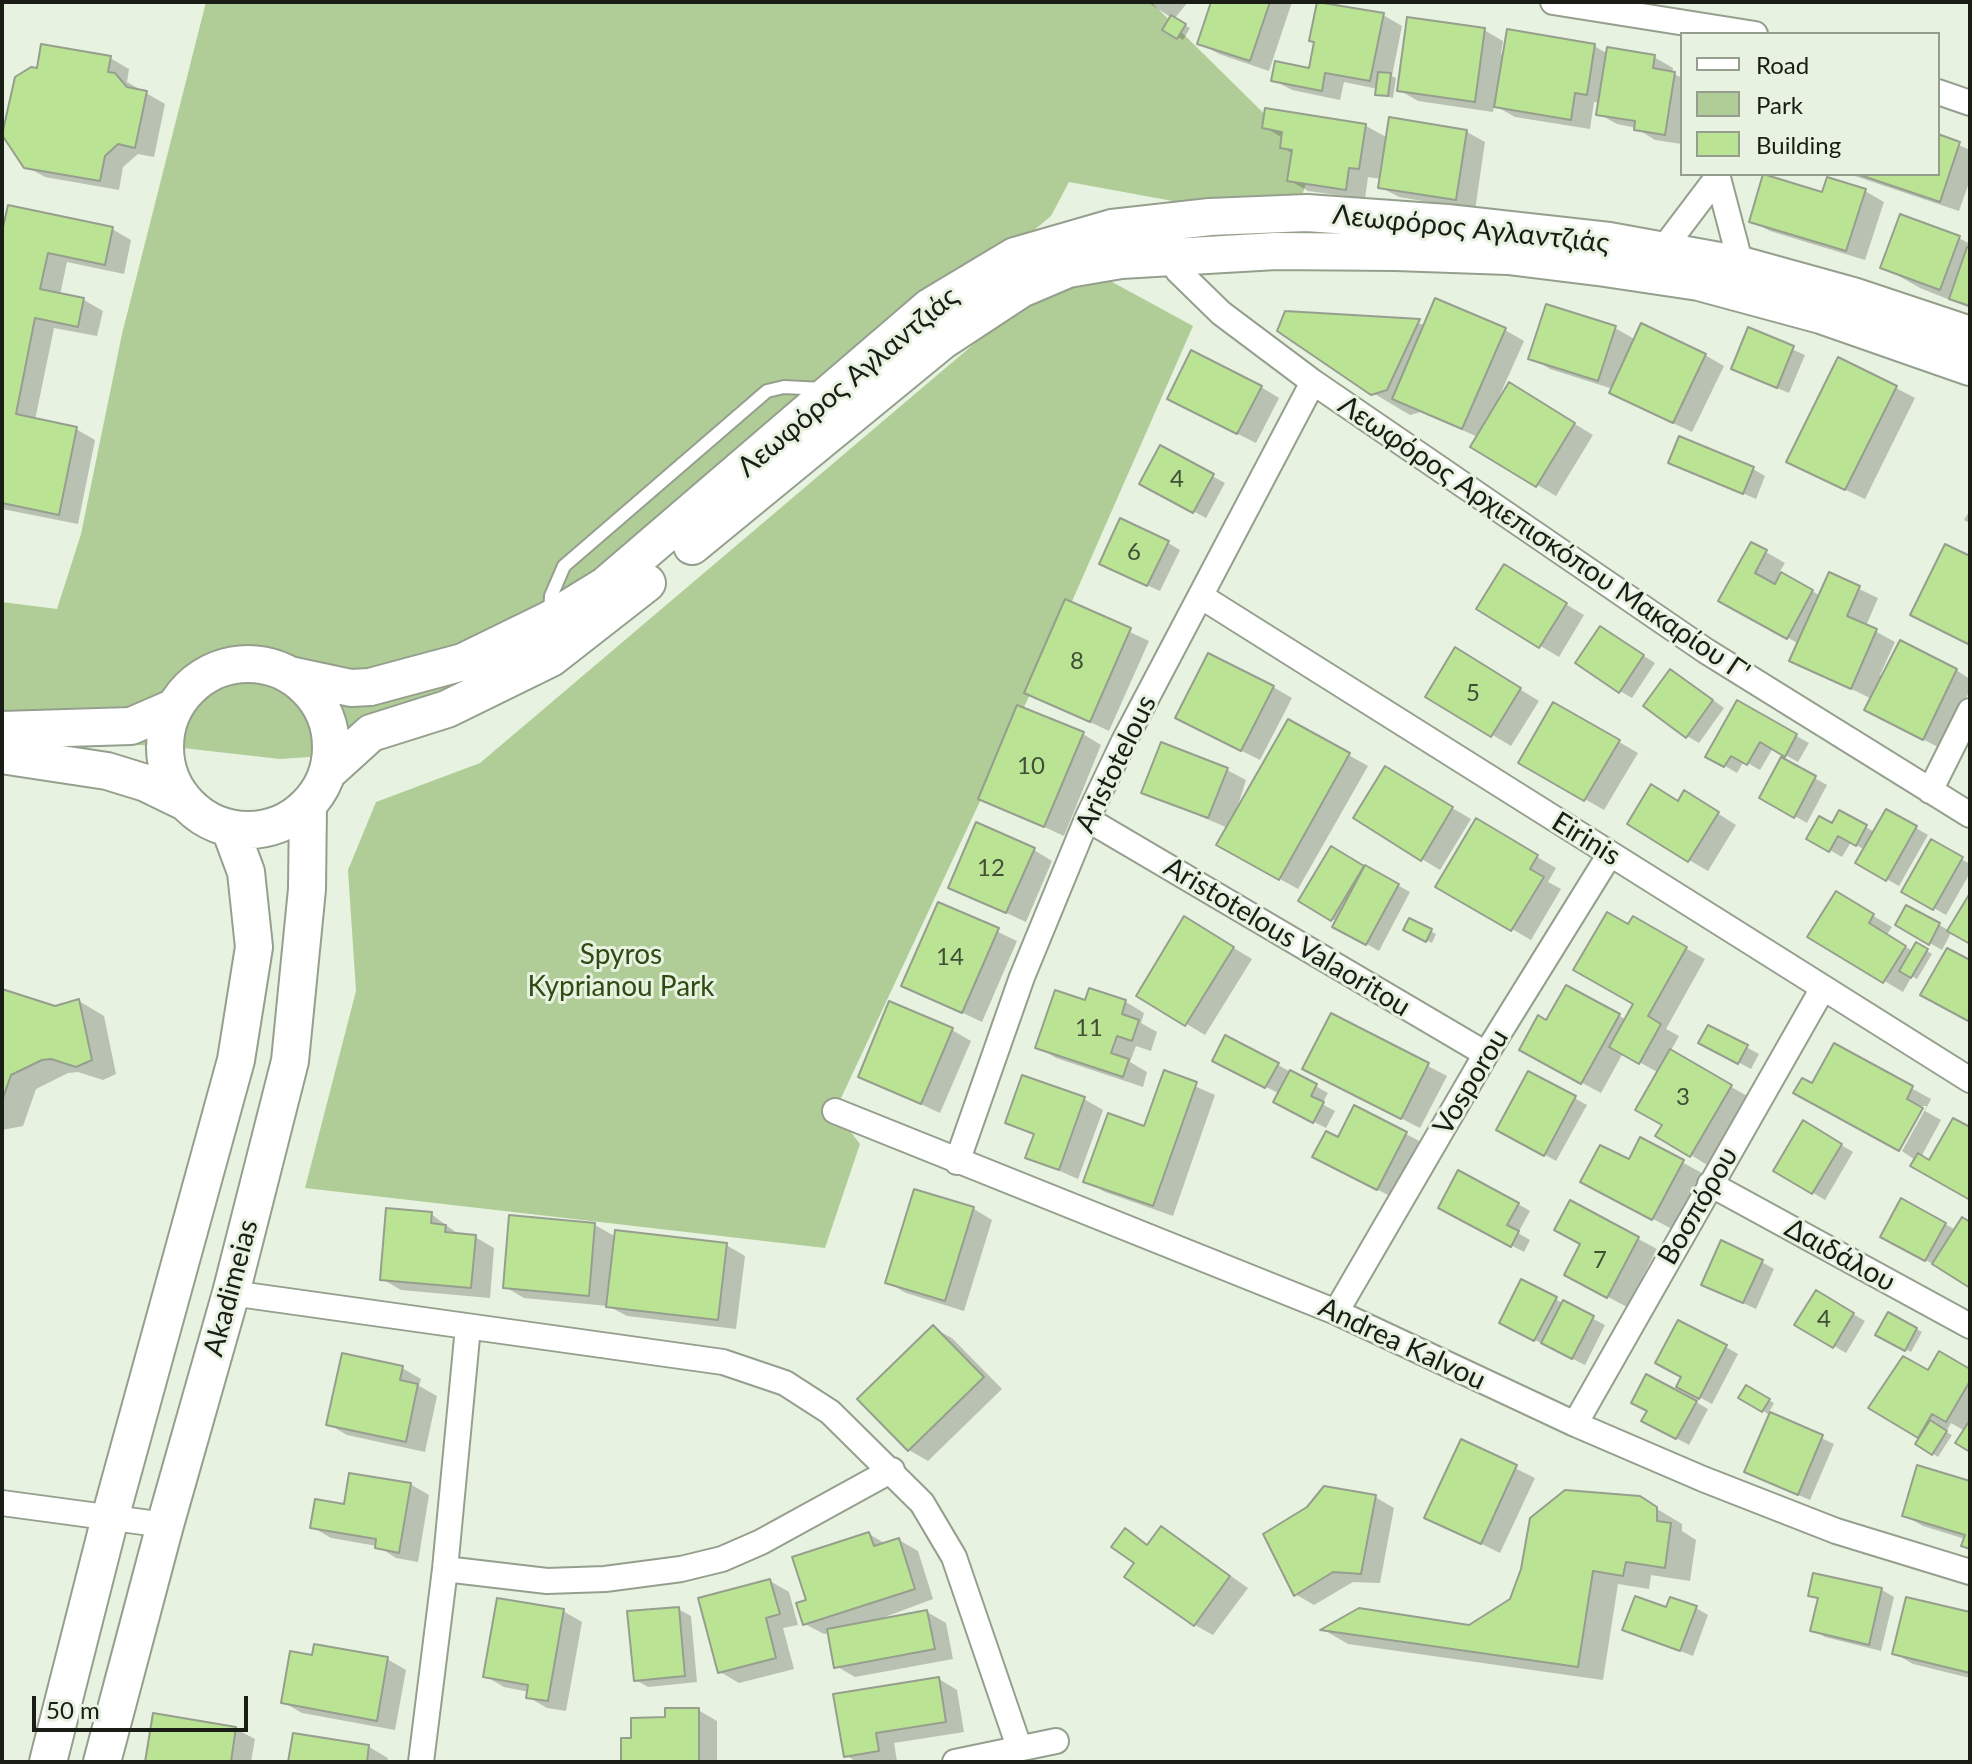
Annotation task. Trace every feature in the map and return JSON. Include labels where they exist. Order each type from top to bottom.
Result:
[{"type":"main road","name":"Λεωφόρος Αγλαντζιάς","points":[[290,675],[351,688],[370,687],[463,662],[549,620],[606,585],[930,307],[1015,256],[1112,228],[1210,217],[1307,213],[1447,223],[1663,249],[1741,265],[1853,296],[1970,335]]},
{"type":"main road","name":"Λεωφόρος Αγλαντζιάς","points":[[328,772],[371,733],[447,709],[551,658],[649,582],[889,381],[1021,289],[1068,269],[1121,260],[1276,251],[1508,256],[1699,282],[1821,315],[1970,367]]},
{"type":"main road","points":[[2,755],[107,771],[146,783],[183,801],[204,819],[230,829],[272,828],[308,806],[328,772],[332,748],[329,725],[320,705],[290,675],[259,665],[226,667],[196,682],[175,707],[167,724],[165,762],[183,801]]},
{"type":"main road","points":[[2,730],[131,726],[175,707]]},
{"type":"main road","name":"Akadimeias","points":[[102,1762],[231,1293],[290,1061],[307,889],[308,806]]},
{"type":"main road","name":"Akadimeias","points":[[48,1762],[110,1518],[241,1033],[252,966],[253,935],[246,872],[230,829]]},
{"type":"street","points":[[1553,2],[1741,32]]},
{"type":"street","points":[[1940,93],[1970,103]]},
{"type":"street","points":[[1663,249],[1716,177]]},
{"type":"street","points":[[1716,177],[1741,265]]},
{"type":"street","name":"Λεωφόρος Αρχιεπισκόπου Μακαρίου Γ'","points":[[1155,224],[1168,258],[1221,313],[1313,382],[1706,651],[1970,815]]},
{"type":"street","name":"Aristotelous","points":[[957,1162],[1022,977],[1087,819],[1124,741],[1313,382]]},
{"type":"street","name":"Eirinis","points":[[1202,597],[1970,1080]]},
{"type":"street","points":[[1930,791],[1970,711]]},
{"type":"street","name":"Aristotelous Valaoritou","points":[[1087,819],[1486,1054]]},
{"type":"street","name":"Vosporou","points":[[1336,1312],[1486,1054],[1610,854]]},
{"type":"street","name":"Βοσπόρου","points":[[1575,1424],[1823,988]]},
{"type":"street","name":"Andrea Kalvou","points":[[835,1111],[1336,1312],[1575,1424],[1836,1531],[1970,1572]]},
{"type":"street","name":"Δαιδάλου","points":[[1710,1184],[1970,1326]]},
{"type":"street","points":[[231,1293],[723,1362],[796,1390],[830,1412],[922,1503],[954,1557],[1019,1747]]},
{"type":"street","points":[[421,1762],[445,1569],[468,1327]]},
{"type":"street","points":[[445,1569],[547,1581],[605,1579],[681,1569],[722,1559],[761,1542],[892,1470]]},
{"type":"street","points":[[2,1503],[165,1525]]},
{"type":"street","points":[[955,1762],[1056,1741]]},
{"type":"green space","points":[[206,2],[1151,2],[1313,162],[1293,223],[1069,182],[1051,216],[440,729],[371,753],[280,759],[165,746],[2,740],[2,602],[57,609],[81,534],[122,334]]},
{"type":"green space","name":"Spyros Kyprianou Park","points":[[1092,271],[1193,326],[1048,656],[835,1111],[860,1144],[825,1248],[305,1188],[356,991],[348,870],[376,802],[480,763],[1021,304]]},
{"type":"building","points":[[1211,2],[1270,2],[1250,61],[1197,44]]},
{"type":"building","points":[[1317,2],[1384,13],[1370,81],[1325,73],[1322,91],[1271,81],[1275,61],[1309,68],[1314,42],[1309,41]]},
{"type":"building","points":[[1171,15],[1186,24],[1177,39],[1162,30]]},
{"type":"building","points":[[1407,17],[1485,28],[1475,102],[1397,91]]},
{"type":"building","points":[[1507,29],[1595,44],[1587,95],[1575,93],[1571,120],[1494,107]]},
{"type":"building","points":[[41,44],[111,56],[108,72],[115,73],[127,87],[147,91],[135,148],[118,144],[105,156],[100,181],[24,168],[2,135],[15,77],[31,67],[37,68]]},
{"type":"building","points":[[1607,47],[1655,55],[1653,68],[1675,72],[1665,135],[1634,130],[1635,121],[1596,115]]},
{"type":"building","points":[[1378,72],[1391,73],[1388,96],[1375,95]]},
{"type":"building","points":[[1265,108],[1366,124],[1359,169],[1349,168],[1346,190],[1287,181],[1292,150],[1280,148],[1282,132],[1262,128]]},
{"type":"building","points":[[1389,117],[1467,130],[1456,200],[1378,188]]},
{"type":"building","points":[[1940,135],[1960,142],[1940,202],[1863,176],[1940,176]]},
{"type":"building","points":[[1762,176],[1822,192],[1827,177],[1866,189],[1846,251],[1749,222]]},
{"type":"building","points":[[8,205],[113,227],[105,265],[48,253],[40,289],[84,298],[78,327],[35,318],[16,414],[77,427],[59,515],[2,503],[2,232]]},
{"type":"building","points":[[1900,214],[1960,236],[1940,290],[1880,268]]},
{"type":"building","points":[[1967,247],[1970,248],[1970,306],[1949,299]]},
{"type":"building","points":[[1435,298],[1506,328],[1462,429],[1392,399]]},
{"type":"building","points":[[1546,304],[1616,326],[1598,381],[1528,359]]},
{"type":"building","points":[[1285,311],[1420,319],[1387,390],[1371,395],[1277,331]]},
{"type":"building","points":[[1641,323],[1706,354],[1673,423],[1609,393]]},
{"type":"building","points":[[1748,327],[1794,346],[1777,388],[1731,369]]},
{"type":"building","points":[[1191,350],[1262,386],[1237,434],[1167,399]]},
{"type":"building","points":[[1838,357],[1897,386],[1845,490],[1786,462]]},
{"type":"building","points":[[1509,382],[1575,423],[1536,487],[1470,447]]},
{"type":"building","points":[[1679,436],[1754,467],[1743,494],[1668,463]]},
{"type":"building","points":[[1160,445],[1214,474],[1193,513],[1139,484]]},
{"type":"building","points":[[1120,518],[1169,541],[1147,586],[1099,564]]},
{"type":"building","points":[[1751,542],[1767,550],[1755,573],[1775,584],[1781,572],[1813,590],[1787,639],[1718,601]]},
{"type":"building","points":[[1945,544],[1970,556],[1970,645],[1910,615]]},
{"type":"building","points":[[1504,564],[1567,603],[1539,648],[1476,609]]},
{"type":"building","points":[[1829,572],[1860,586],[1847,616],[1877,629],[1851,689],[1789,661]]},
{"type":"building","points":[[1065,599],[1131,628],[1090,722],[1024,693]]},
{"type":"building","points":[[1600,626],[1644,655],[1619,693],[1575,663]]},
{"type":"building","points":[[1900,640],[1957,669],[1923,740],[1864,710]]},
{"type":"building","points":[[1455,647],[1521,688],[1491,737],[1425,697]]},
{"type":"building","points":[[1208,653],[1274,686],[1241,751],[1175,718]]},
{"type":"building","points":[[1670,669],[1713,700],[1686,738],[1643,706]]},
{"type":"building","points":[[1737,700],[1797,734],[1785,757],[1760,742],[1747,765],[1731,756],[1724,767],[1705,757]]},
{"type":"building","points":[[1553,702],[1620,740],[1584,801],[1518,763]]},
{"type":"building","points":[[1017,705],[1084,732],[1044,827],[978,799]]},
{"type":"building","points":[[1288,719],[1350,753],[1279,880],[1216,845]]},
{"type":"building","points":[[1161,742],[1228,768],[1208,818],[1141,793]]},
{"type":"building","points":[[1781,757],[1816,776],[1794,818],[1759,798]]},
{"type":"building","points":[[1385,766],[1453,807],[1421,861],[1353,818]]},
{"type":"building","points":[[1651,784],[1678,801],[1684,790],[1719,812],[1688,862],[1627,824]]},
{"type":"building","points":[[1886,809],[1917,826],[1886,881],[1855,863]]},
{"type":"building","points":[[1839,810],[1867,825],[1856,846],[1838,836],[1829,852],[1806,839],[1819,816],[1832,823]]},
{"type":"building","points":[[1476,818],[1538,855],[1530,869],[1544,877],[1511,931],[1435,887]]},
{"type":"building","points":[[976,822],[1035,848],[1006,913],[948,888]]},
{"type":"building","points":[[1931,839],[1963,857],[1933,910],[1901,892]]},
{"type":"building","points":[[1331,846],[1364,866],[1331,921],[1298,901]]},
{"type":"building","points":[[1365,865],[1399,884],[1366,945],[1332,927]]},
{"type":"building","points":[[1836,891],[1874,914],[1869,923],[1906,946],[1883,983],[1807,937]]},
{"type":"building","points":[[1970,893],[1970,944],[1947,931]]},
{"type":"building","points":[[938,902],[999,928],[962,1013],[901,986]]},
{"type":"building","points":[[1906,905],[1940,923],[1929,945],[1895,925]]},
{"type":"building","points":[[1607,912],[1628,924],[1633,916],[1687,947],[1648,1016],[1661,1024],[1639,1064],[1609,1047],[1633,1004],[1573,970]]},
{"type":"building","points":[[1184,916],[1234,947],[1185,1026],[1136,996]]},
{"type":"building","points":[[1409,918],[1432,929],[1426,942],[1403,930]]},
{"type":"building","points":[[1916,942],[1928,949],[1911,978],[1899,971]]},
{"type":"building","points":[[1947,948],[1970,960],[1970,1022],[1920,995]]},
{"type":"building","points":[[1566,985],[1620,1014],[1581,1084],[1519,1050],[1538,1015],[1546,1020]]},
{"type":"building","points":[[1089,988],[1126,1000],[1122,1014],[1139,1020],[1132,1041],[1117,1036],[1111,1053],[1129,1059],[1123,1077],[1035,1048],[1055,990],[1085,1000]]},
{"type":"building","points":[[2,989],[55,1006],[79,999],[92,1060],[76,1067],[51,1059],[42,1060],[11,1075],[2,1101]]},
{"type":"building","points":[[889,1001],[953,1028],[921,1104],[858,1077]]},
{"type":"building","points":[[1331,1013],[1429,1063],[1401,1119],[1302,1069]]},
{"type":"building","points":[[1708,1025],[1748,1045],[1738,1064],[1698,1043]]},
{"type":"building","points":[[1225,1035],[1279,1063],[1265,1088],[1212,1061]]},
{"type":"building","points":[[1834,1043],[1913,1086],[1907,1099],[1923,1108],[1899,1151],[1793,1093],[1802,1078],[1812,1083]]},
{"type":"building","points":[[1670,1049],[1732,1085],[1690,1157],[1655,1136],[1662,1125],[1635,1110]]},
{"type":"building","points":[[1164,1070],[1197,1082],[1153,1206],[1083,1182],[1108,1113],[1144,1126]]},
{"type":"building","points":[[1290,1070],[1317,1084],[1311,1096],[1324,1102],[1313,1123],[1273,1102]]},
{"type":"building","points":[[1528,1071],[1576,1096],[1544,1156],[1496,1130]]},
{"type":"building","points":[[1022,1075],[1085,1097],[1059,1170],[1025,1158],[1034,1134],[1005,1123]]},
{"type":"building","points":[[1354,1105],[1407,1132],[1377,1190],[1312,1157],[1326,1131],[1338,1137]]},
{"type":"building","points":[[1953,1118],[1970,1127],[1970,1200],[1910,1166],[1918,1153],[1929,1160]]},
{"type":"building","points":[[1803,1120],[1842,1144],[1812,1194],[1773,1171]]},
{"type":"building","points":[[1640,1137],[1684,1160],[1652,1220],[1580,1182],[1600,1145],[1629,1159]]},
{"type":"building","points":[[1458,1170],[1519,1203],[1507,1225],[1519,1231],[1511,1247],[1438,1208]]},
{"type":"building","points":[[914,1189],[974,1207],[945,1301],[885,1283]]},
{"type":"building","points":[[1901,1198],[1946,1223],[1925,1261],[1880,1237]]},
{"type":"building","points":[[1570,1200],[1639,1237],[1607,1298],[1564,1275],[1580,1244],[1554,1230]]},
{"type":"building","points":[[386,1208],[432,1212],[431,1223],[446,1225],[445,1232],[476,1235],[471,1288],[380,1280]]},
{"type":"building","points":[[509,1215],[595,1223],[589,1296],[503,1288]]},
{"type":"building","points":[[1962,1217],[1970,1222],[1970,1288],[1932,1264]]},
{"type":"building","points":[[615,1230],[727,1243],[718,1320],[606,1307]]},
{"type":"building","points":[[1721,1240],[1763,1260],[1743,1303],[1701,1285]]},
{"type":"building","points":[[1521,1279],[1557,1297],[1534,1341],[1499,1323]]},
{"type":"building","points":[[1816,1290],[1854,1313],[1833,1348],[1794,1325]]},
{"type":"building","points":[[1563,1300],[1594,1316],[1572,1359],[1541,1343]]},
{"type":"building","points":[[1888,1312],[1917,1328],[1905,1351],[1875,1335]]},
{"type":"building","points":[[1678,1320],[1727,1345],[1699,1399],[1676,1387],[1681,1377],[1655,1363]]},
{"type":"building","points":[[933,1325],[984,1377],[908,1451],[857,1399]]},
{"type":"building","points":[[1939,1351],[1970,1369],[1970,1381],[1946,1422],[1932,1414],[1918,1438],[1868,1408],[1903,1356],[1928,1370]]},
{"type":"building","points":[[342,1353],[403,1366],[400,1380],[418,1384],[406,1442],[326,1425]]},
{"type":"building","points":[[1646,1374],[1697,1401],[1676,1439],[1641,1421],[1647,1411],[1631,1403]]},
{"type":"building","points":[[1746,1385],[1770,1399],[1762,1412],[1738,1398]]},
{"type":"building","points":[[1770,1412],[1823,1435],[1798,1495],[1744,1472]]},
{"type":"building","points":[[1930,1420],[1947,1431],[1932,1455],[1915,1444]]},
{"type":"building","points":[[1970,1420],[1970,1452],[1955,1443]]},
{"type":"building","points":[[1461,1439],[1517,1465],[1481,1544],[1424,1518]]},
{"type":"building","points":[[1917,1465],[1970,1481],[1970,1549],[1961,1546],[1965,1535],[1902,1516]]},
{"type":"building","points":[[349,1473],[411,1483],[399,1553],[375,1548],[376,1539],[310,1528],[315,1499],[344,1504]]},
{"type":"building","points":[[1324,1486],[1376,1495],[1361,1574],[1333,1572],[1294,1596],[1263,1534],[1307,1507]]},
{"type":"building","points":[[1565,1490],[1640,1496],[1657,1507],[1657,1521],[1671,1523],[1665,1568],[1626,1562],[1623,1576],[1593,1571],[1578,1667],[1320,1630],[1359,1608],[1469,1625],[1510,1599],[1521,1569],[1530,1518]]},
{"type":"building","points":[[1161,1526],[1230,1576],[1194,1626],[1124,1577],[1134,1563],[1111,1547],[1125,1528],[1147,1545]]},
{"type":"building","points":[[869,1532],[874,1546],[899,1538],[915,1589],[803,1625],[796,1603],[806,1600],[792,1557]]},
{"type":"building","points":[[1813,1573],[1882,1588],[1869,1645],[1810,1631],[1818,1598],[1808,1596]]},
{"type":"building","points":[[770,1579],[780,1614],[766,1618],[776,1658],[718,1673],[698,1598]]},
{"type":"building","points":[[1635,1596],[1666,1607],[1670,1597],[1697,1606],[1680,1651],[1622,1630]]},
{"type":"building","points":[[1906,1597],[1970,1612],[1970,1673],[1892,1654]]},
{"type":"building","points":[[497,1598],[564,1609],[548,1701],[526,1698],[528,1685],[483,1677]]},
{"type":"building","points":[[679,1607],[685,1676],[634,1681],[627,1611]]},
{"type":"building","points":[[927,1610],[935,1649],[834,1668],[827,1629]]},
{"type":"building","points":[[314,1644],[388,1657],[377,1721],[281,1703],[290,1651],[312,1655]]},
{"type":"building","points":[[939,1677],[946,1722],[876,1733],[879,1751],[844,1757],[833,1694]]},
{"type":"building","points":[[665,1708],[699,1708],[699,1762],[621,1762],[621,1738],[631,1738],[631,1718],[665,1717]]},
{"type":"building","points":[[153,1713],[236,1727],[231,1762],[145,1762]]},
{"type":"building","points":[[293,1733],[369,1745],[367,1762],[288,1762]]}]
